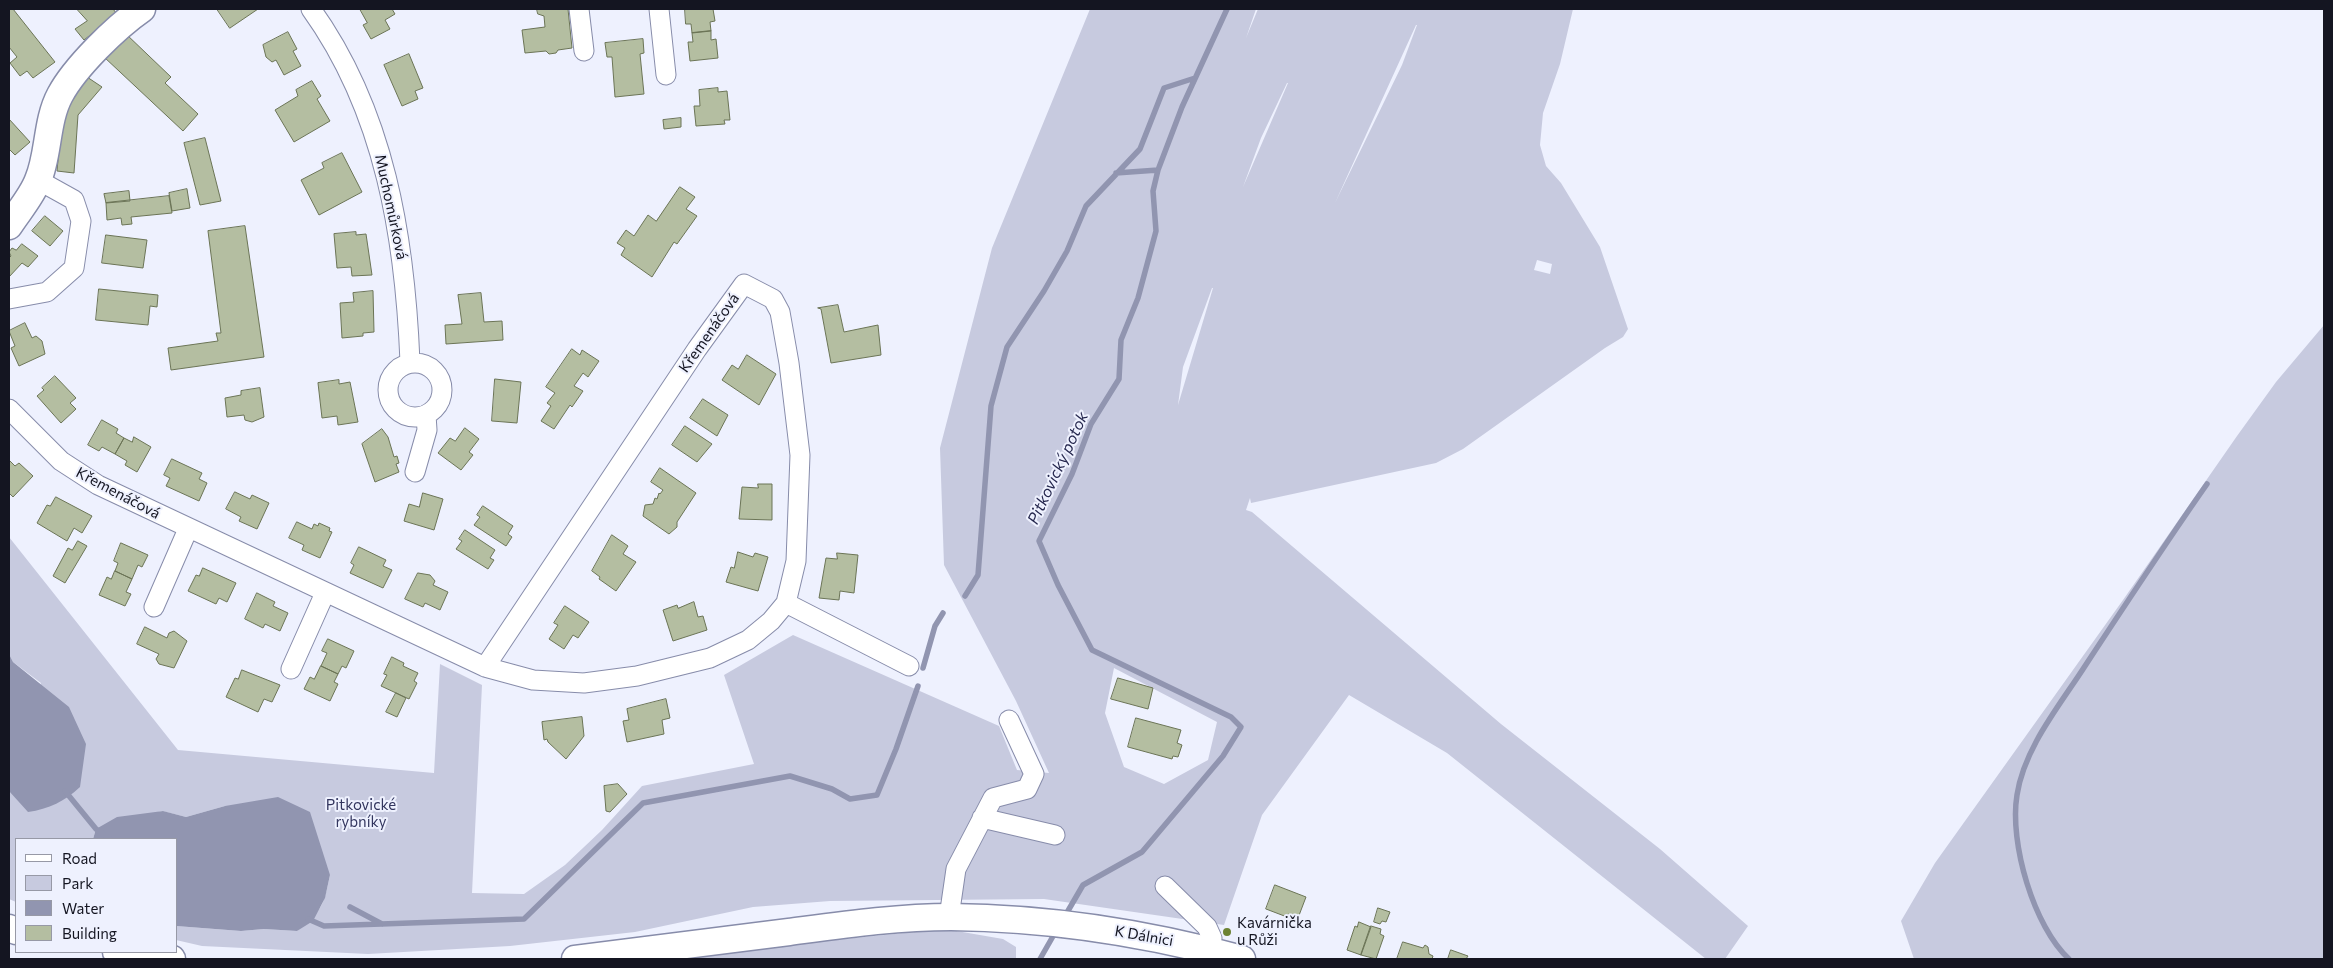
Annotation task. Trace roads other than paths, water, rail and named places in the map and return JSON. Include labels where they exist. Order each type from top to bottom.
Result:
[{"type":"street","points":[[9,226],[38,180],[51,118],[60,95],[79,69],[126,19],[142,9]]},
{"type":"street","name":"Muchomůrková","points":[[311,9],[358,88],[382,158],[395,209],[404,267],[410,362]]},
{"type":"street","points":[[579,9],[584,51]]},
{"type":"street","points":[[659,9],[666,75]]},
{"type":"street","points":[[9,299],[47,292],[74,268],[81,221],[74,200],[38,180]]},
{"type":"street","name":"Křemenáčová","points":[[9,409],[62,461],[98,485],[188,530],[485,667],[533,680],[584,683],[637,676],[710,658],[748,640],[771,621],[786,603],[796,561],[800,455],[790,364],[780,312],[773,299],[744,284],[696,349],[485,667]]},
{"type":"street","points":[[410,362],[424,363],[435,370],[441,382],[442,395],[437,407],[426,415],[413,418],[400,414],[390,404],[387,391],[390,378],[398,367],[410,362]]},
{"type":"street","points":[[415,472],[427,430],[426,415]]},
{"type":"street","points":[[154,606],[188,530]]},
{"type":"street","points":[[291,669],[325,593]]},
{"type":"street","points":[[786,603],[909,666]]},
{"type":"street","points":[[949,917],[956,869],[993,798],[1026,788],[1034,774],[1010,720]]},
{"type":"street","points":[[982,818],[1055,835]]},
{"type":"street","points":[[1164,886],[1207,927],[1212,938],[1209,950]]},
{"type":"street","name":"K Dálnici","points":[[575,959],[845,925],[949,917],[1033,920],[1103,928],[1181,943],[1242,959]]},
{"type":"street","points":[[124,953],[172,959]]},
{"type":"water","points":[[9,654],[13,662],[69,707],[86,744],[80,787],[56,804],[28,812],[9,791]]},
{"type":"water","points":[[278,797],[310,812],[330,875],[325,898],[313,921],[297,931],[264,929],[241,931],[178,926],[178,838],[93,838],[96,829],[117,817],[163,811],[186,817],[225,806]]},
{"type":"waterway","name":"Pitkovický potok","points":[[1065,916],[1083,885],[1142,852],[1223,756],[1241,727],[1231,717],[1092,650],[1058,585],[1039,541],[1072,474],[1091,424],[1119,379],[1121,340],[1138,298],[1156,231],[1153,191],[1158,170],[1182,107],[1227,9]]},
{"type":"waterway","points":[[965,596],[978,575],[991,406],[1007,347],[1044,291],[1067,251],[1086,206],[1140,149],[1164,88],[1195,78]]},
{"type":"waterway","points":[[1116,173],[1158,170]]},
{"type":"waterway","points":[[2069,959],[2056,945],[2045,927],[2027,883],[2017,836],[2017,795],[2021,778],[2035,744],[2054,712],[2207,484]]},
{"type":"waterway","points":[[923,668],[935,626],[943,613]]},
{"type":"waterway","points":[[308,919],[324,926],[524,919],[643,803],[790,776],[832,789],[850,799],[877,795],[896,749],[918,686]]},
{"type":"waterway","points":[[65,791],[96,829],[109,838]]},
{"type":"waterway","points":[[350,907],[382,924]]},
{"type":"waterway","name":"Pitkovický potok","points":[[1040,959],[1056,931]]},
{"type":"place","name":"Kavárnička u Růži","points":[[1227,932]]},
{"type":"park label","name":"Pitkovické rybníky","points":[[361,814]]}]
